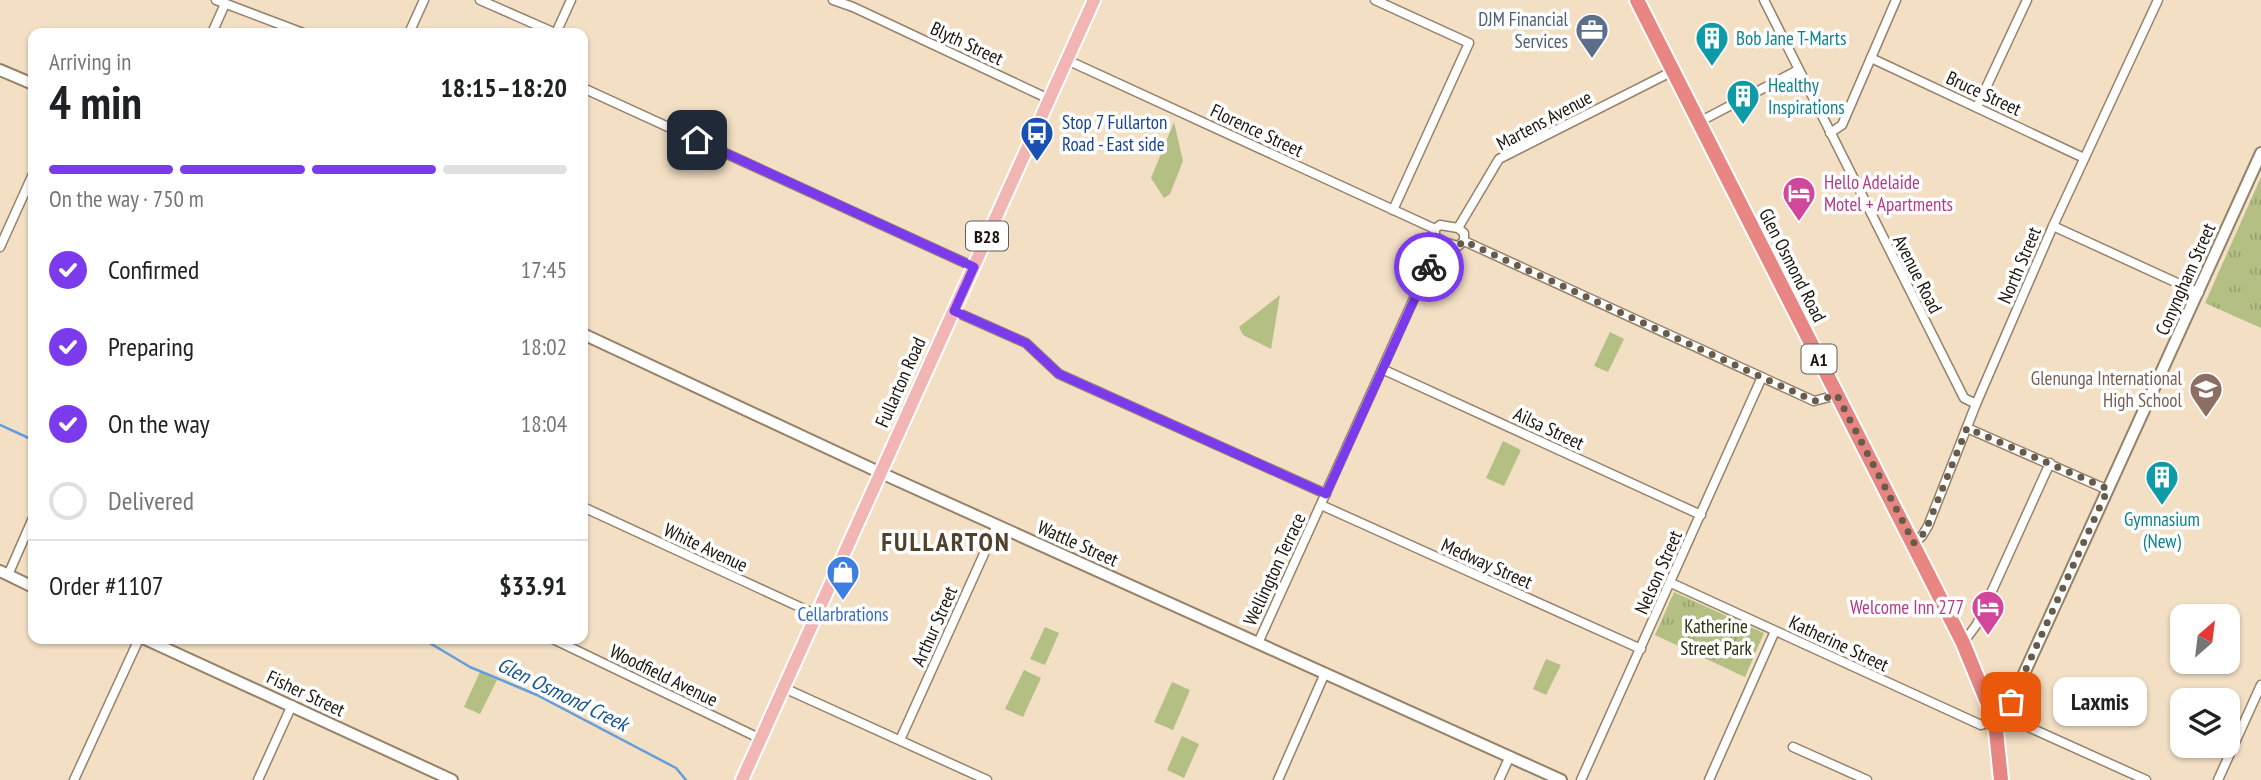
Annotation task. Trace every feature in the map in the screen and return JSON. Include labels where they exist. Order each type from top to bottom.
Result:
[{"type":"highway","name":"Glen Osmond Road","points":[[1637,0],[1963,643],[1995,721],[2001,780]]},
{"type":"main road","name":"Fullarton Road","points":[[742,780],[1094,0]]},
{"type":"street","points":[[216,0],[290,28]]},
{"type":"street","points":[[411,28],[424,0]]},
{"type":"street","points":[[480,0],[544,28]]},
{"type":"street","points":[[558,28],[571,0]]},
{"type":"street","points":[[1375,0],[1469,43],[1392,210]]},
{"type":"street","name":"Avenue Road","points":[[1763,0],[1964,398],[1976,404]]},
{"type":"street","points":[[1830,133],[1842,125],[1896,0]]},
{"type":"street","points":[[1977,107],[2026,0]]},
{"type":"street","name":"North Street","points":[[1914,543],[1925,532],[1976,404],[2053,226],[2158,0]]},
{"type":"street","name":"Blyth Street","points":[[835,1],[1049,99]]},
{"type":"street","points":[[214,28],[225,4]]},
{"type":"street","name":"Bruce Street","points":[[1871,58],[2084,158]]},
{"type":"street","name":"Florence Street","points":[[1067,60],[1435,229]]},
{"type":"street","points":[[0,69],[28,83]]},
{"type":"street","points":[[1699,121],[1798,70]]},
{"type":"street","name":"Martens Avenue","points":[[1458,229],[1499,159],[1673,71]]},
{"type":"street","points":[[588,90],[974,267]]},
{"type":"street","name":"Conyngham Street","points":[[1995,721],[2011,702],[2261,153]]},
{"type":"street","points":[[0,247],[28,185]]},
{"type":"street","points":[[1440,225],[1458,229],[1464,233],[1464,241],[1458,246],[1440,241],[1436,237],[1435,229],[1440,225]]},
{"type":"street","points":[[2053,226],[2199,293]]},
{"type":"street","name":"Wellington Terrace","points":[[1258,643],[1440,241]]},
{"type":"street","points":[[1464,241],[1814,401],[1837,395]]},
{"type":"street","points":[[954,311],[1026,343],[1059,374],[1326,494]]},
{"type":"street","name":"Wattle Street","points":[[588,336],[881,473],[1561,780]]},
{"type":"street","name":"Ailsa Street","points":[[1382,369],[1701,515]]},
{"type":"street","name":"Nelson Street","points":[[1581,780],[1762,377]]},
{"type":"street","points":[[1967,428],[2108,489]]},
{"type":"street","points":[[1963,643],[1977,624],[2050,463]]},
{"type":"street","name":"Medway Street","points":[[1321,505],[1641,649]]},
{"type":"street","name":"White Avenue","points":[[588,509],[817,615]]},
{"type":"street","name":"Arthur Street","points":[[900,740],[997,525]]},
{"type":"street","points":[[28,527],[4,573],[28,585]]},
{"type":"street","name":"Katherine Street","points":[[1671,583],[1981,725],[1995,721],[2015,721],[2147,780]]},
{"type":"street","points":[[1709,780],[1775,631]]},
{"type":"street","points":[[74,780],[137,644]]},
{"type":"street","name":"Fisher Street","points":[[156,644],[292,705],[432,776],[452,780]]},
{"type":"street","name":"Woodfield Avenue","points":[[563,644],[761,739]]},
{"type":"street","points":[[1278,780],[1325,673]]},
{"type":"street","points":[[2218,780],[2261,685]]},
{"type":"street","points":[[784,688],[987,780]]},
{"type":"street","points":[[258,780],[292,705]]},
{"type":"street","points":[[1793,747],[1867,780]]},
{"type":"street","points":[[1499,780],[1510,757]]},
{"type":"green space","points":[[1174,122],[1183,161],[1170,194],[1164,198],[1151,178]]},
{"type":"green space","points":[[2261,177],[2261,328],[2205,303]]},
{"type":"green space","points":[[1280,295],[1271,349],[1243,335],[1239,327]]},
{"type":"green space","points":[[1610,332],[1624,339],[1608,372],[1594,366]]},
{"type":"green space","points":[[1503,441],[1521,450],[1504,486],[1486,478]]},
{"type":"green space","name":"Katherine Street Park","points":[[1674,592],[1764,633],[1745,677],[1655,635]]},
{"type":"green space","points":[[1045,627],[1059,633],[1045,665],[1030,659]]},
{"type":"green space","points":[[1546,659],[1561,665],[1546,695],[1533,689]]},
{"type":"green space","points":[[1024,670],[1041,678],[1023,717],[1005,709]]},
{"type":"green space","points":[[480,672],[497,680],[480,714],[464,707]]},
{"type":"green space","points":[[1172,682],[1190,690],[1173,730],[1154,722]]},
{"type":"green space","points":[[1182,736],[1199,744],[1184,778],[1167,770]]},
{"type":"waterway","name":"Glen Osmond Creek","points":[[0,425],[28,438]]},
{"type":"waterway","name":"Glen Osmond Creek","points":[[431,644],[470,667],[537,695],[676,768],[686,780]]},
{"type":"way so far","points":[[1429,267],[1440,241],[1458,246],[1464,241],[1814,401],[1837,395],[1914,543],[1925,532],[1967,428],[2108,489],[2011,702]]},
{"type":"place","name":"DJM Financial Services","points":[[1592,60]]},
{"type":"place","name":"Bob Jane T-Marts","points":[[1712,68]]},
{"type":"place","name":"Healthy Inspirations","points":[[1743,126]]},
{"type":"place","name":"Stop 7 Fullarton Road - East side","points":[[1037,163]]},
{"type":"place","name":"Hello Adelaide Motel + Apartments","points":[[1799,223]]},
{"type":"place","name":"Glenunga International High School","points":[[2206,419]]},
{"type":"place","name":"Gymnasium (New)","points":[[2162,507]]},
{"type":"place","name":"Cellarbrations","points":[[843,602]]},
{"type":"place","name":"Welcome Inn 277","points":[[1988,637]]},
{"type":"place","name":"Laxmis","points":[[2011,702]]},
{"type":"district","name":"FULLARTON","points":[[946,541]]},
{"type":"route","points":[[697,140],[974,267],[954,311],[1026,343],[1059,374],[1326,494],[1429,267]]}]
